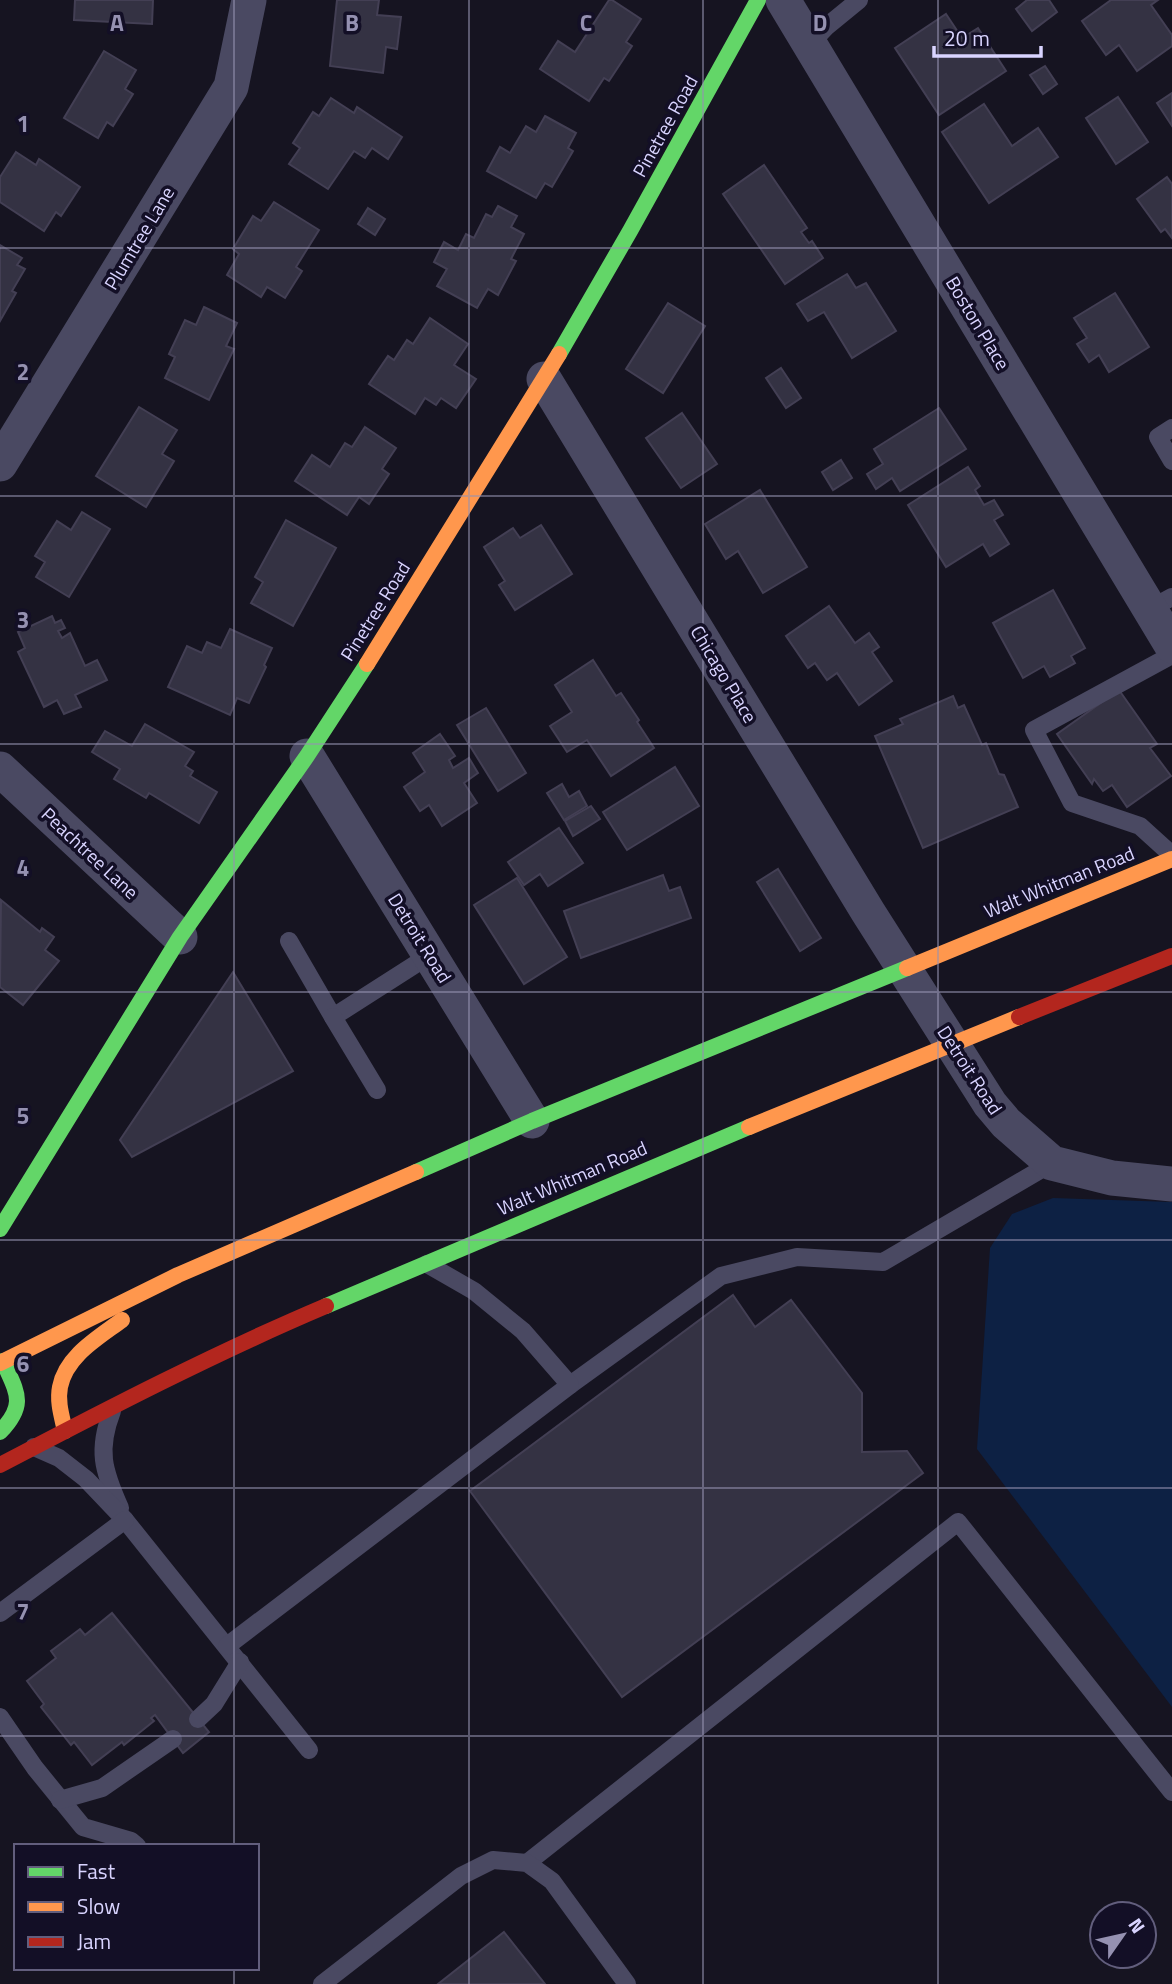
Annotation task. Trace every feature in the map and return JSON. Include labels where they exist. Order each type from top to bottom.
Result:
[{"type":"main road","name":"Pinetree Road","points":[[0,1229],[180,937],[307,756],[404,606],[544,379],[630,231],[758,0]]},
{"type":"main road","name":"Walt Whitman Road","points":[[1,1361],[177,1275],[532,1121],[1172,857]]},
{"type":"main road","name":"Walt Whitman Road","points":[[0,1465],[263,1333],[952,1043],[1172,956]]},
{"type":"main road","points":[[65,1431],[60,1388],[69,1366],[77,1356],[177,1275]]},
{"type":"main road","points":[[0,1432],[12,1421],[18,1404],[17,1395],[1,1361]]},
{"type":"street","name":"Plumtree Lane","points":[[0,464],[231,87],[248,0]]},
{"type":"street","name":"Boston Place","points":[[783,0],[1161,603],[1172,646]]},
{"type":"street","name":"Chicago Place","points":[[544,379],[905,969]]},
{"type":"street","name":"Detroit Road","points":[[307,756],[532,1121]]},
{"type":"street","name":"Peachtree Lane","points":[[0,769],[180,937]]},
{"type":"street","name":"Detroit Road","points":[[905,969],[998,1114],[1052,1163],[1112,1178],[1172,1184]]},
{"type":"lane","points":[[810,44],[859,0]]},
{"type":"lane","points":[[1172,428],[1158,437],[1172,461]]},
{"type":"lane","points":[[1172,654],[1034,730],[1072,803],[1140,826],[1172,857]]},
{"type":"lane","points":[[289,941],[376,1090]]},
{"type":"lane","points":[[333,1017],[430,955]]},
{"type":"lane","points":[[227,1646],[570,1385],[721,1276],[797,1257],[883,1262],[1052,1163]]},
{"type":"lane","points":[[426,1263],[474,1291],[523,1331],[570,1385]]},
{"type":"lane","points":[[115,1405],[102,1445],[110,1485],[125,1520]]},
{"type":"lane","points":[[34,1447],[59,1458],[86,1479],[125,1520],[309,1750]]},
{"type":"lane","points":[[0,1613],[125,1520]]},
{"type":"lane","points":[[527,1863],[958,1522],[1172,1792]]},
{"type":"lane","points":[[198,1719],[214,1704],[240,1662]]},
{"type":"lane","points":[[0,1717],[35,1768],[83,1827],[135,1844]]},
{"type":"lane","points":[[60,1800],[102,1788],[173,1739]]},
{"type":"lane","points":[[322,1984],[461,1876],[493,1860],[527,1863],[552,1881],[627,1984]]},
{"type":"water","points":[[1053,1198],[1172,1202],[1172,1707],[977,1449],[990,1248],[1012,1214]]},
{"type":"building","points":[[75,0],[153,0],[152,24],[74,20]]},
{"type":"building","points":[[337,0],[379,0],[377,15],[401,17],[397,49],[386,47],[383,73],[330,66]]},
{"type":"building","points":[[609,0],[641,19],[626,42],[632,46],[609,81],[604,78],[589,101],[540,69],[558,41],[575,52]]},
{"type":"building","points":[[1027,0],[1049,0],[1057,12],[1032,31],[1016,9]]},
{"type":"building","points":[[1111,0],[1158,0],[1151,5],[1172,35],[1172,46],[1137,71],[1119,45],[1106,55],[1082,21]]},
{"type":"building","points":[[946,14],[962,38],[978,28],[1006,71],[939,115],[895,48]]},
{"type":"building","points":[[104,51],[136,70],[125,89],[133,94],[113,126],[107,122],[98,138],[64,118]]},
{"type":"building","points":[[1045,66],[1057,84],[1043,94],[1030,75]]},
{"type":"building","points":[[1172,93],[1172,126],[1157,103]]},
{"type":"building","points":[[1118,97],[1148,142],[1116,164],[1086,118]]},
{"type":"building","points":[[331,98],[354,113],[357,107],[402,137],[388,159],[372,148],[365,158],[354,151],[328,189],[289,164],[300,148],[293,143],[313,112],[319,116]]},
{"type":"building","points":[[984,104],[1012,146],[1038,128],[1058,157],[989,203],[942,132]]},
{"type":"building","points":[[545,116],[576,133],[568,148],[573,151],[552,187],[545,183],[536,198],[487,171],[500,147],[510,153],[526,126],[536,132]]},
{"type":"building","points":[[16,152],[36,165],[39,159],[80,187],[61,216],[56,212],[44,231],[0,202],[0,177]]},
{"type":"building","points":[[764,165],[807,228],[801,232],[809,243],[812,241],[823,258],[785,284],[723,194]]},
{"type":"building","points":[[1167,177],[1172,184],[1172,238],[1165,229],[1161,232],[1137,199]]},
{"type":"building","points":[[274,202],[319,230],[296,267],[302,271],[285,298],[267,287],[261,297],[227,275],[239,254],[233,249],[253,216],[261,221]]},
{"type":"building","points":[[498,206],[517,216],[511,227],[524,234],[511,259],[516,261],[498,295],[488,289],[477,308],[437,286],[447,269],[434,262],[444,242],[458,250],[466,234],[474,238],[486,214],[492,217]]},
{"type":"building","points":[[368,208],[385,219],[375,235],[358,224]]},
{"type":"building","points":[[0,245],[22,258],[17,265],[25,269],[12,291],[16,293],[0,321]]},
{"type":"building","points":[[847,274],[856,288],[866,283],[896,331],[852,358],[824,312],[808,321],[797,304]]},
{"type":"building","points":[[1115,293],[1149,347],[1109,372],[1099,355],[1089,362],[1077,344],[1087,338],[1074,318]]},
{"type":"building","points":[[668,303],[705,326],[663,393],[626,369]]},
{"type":"building","points":[[204,307],[237,323],[226,346],[234,349],[209,400],[165,378],[175,357],[169,354],[185,320],[196,325]]},
{"type":"building","points":[[430,318],[468,344],[454,365],[476,379],[456,408],[441,398],[436,405],[425,398],[415,414],[369,384],[388,356],[394,360],[407,340],[413,344]]},
{"type":"building","points":[[781,368],[801,398],[786,408],[766,378]]},
{"type":"building","points":[[139,407],[177,430],[162,454],[174,461],[146,507],[96,476]]},
{"type":"building","points":[[939,408],[966,449],[900,491],[892,478],[876,489],[867,474],[883,464],[874,449]]},
{"type":"building","points":[[682,413],[717,464],[681,488],[646,438]]},
{"type":"building","points":[[365,427],[396,448],[382,469],[389,474],[369,504],[359,497],[347,515],[295,481],[312,455],[330,467],[345,443],[352,447]]},
{"type":"building","points":[[841,460],[852,478],[833,490],[822,472]]},
{"type":"building","points":[[968,467],[980,486],[975,490],[984,505],[994,500],[1003,515],[994,520],[1009,544],[990,556],[983,544],[946,567],[908,505]]},
{"type":"building","points":[[760,490],[807,567],[763,593],[738,551],[726,559],[705,524]]},
{"type":"building","points":[[82,512],[110,529],[69,597],[36,577],[45,562],[35,556],[57,521],[71,530]]},
{"type":"building","points":[[286,520],[336,548],[293,626],[251,603],[263,582],[255,577]]},
{"type":"building","points":[[541,525],[572,574],[515,610],[499,585],[505,581],[484,547],[513,528],[520,538]]},
{"type":"building","points":[[1053,590],[1085,648],[1071,656],[1075,663],[1050,677],[1044,666],[1023,678],[993,623]]},
{"type":"building","points":[[829,606],[855,643],[869,633],[879,647],[872,652],[892,681],[859,705],[837,673],[827,680],[815,663],[808,668],[786,636]]},
{"type":"building","points":[[52,616],[55,623],[61,620],[65,628],[58,631],[62,638],[70,633],[85,666],[97,660],[107,680],[75,695],[81,707],[64,714],[57,700],[44,707],[18,652],[25,648],[18,632]]},
{"type":"building","points":[[230,629],[272,648],[249,703],[237,698],[230,715],[168,687],[187,646],[202,653],[207,642],[221,648]]},
{"type":"building","points":[[593,660],[616,696],[621,693],[654,748],[611,776],[587,740],[567,752],[550,726],[572,712],[555,685]]},
{"type":"building","points":[[1119,690],[1157,744],[1150,748],[1171,776],[1127,807],[1112,785],[1103,791],[1094,779],[1092,784],[1057,734]]},
{"type":"building","points":[[953,696],[958,708],[964,705],[982,745],[986,743],[999,774],[1004,775],[1018,807],[923,848],[875,736],[903,724],[900,719]]},
{"type":"building","points":[[486,708],[526,773],[498,791],[457,725]]},
{"type":"building","points":[[145,724],[194,752],[185,766],[193,771],[190,776],[217,792],[199,823],[149,793],[146,798],[114,779],[120,769],[92,752],[105,731],[132,746]]},
{"type":"building","points":[[440,734],[455,756],[449,760],[453,768],[469,758],[478,773],[464,783],[477,803],[442,826],[429,805],[420,811],[404,787],[425,772],[413,753]]},
{"type":"building","points":[[675,767],[699,806],[627,850],[603,812]]},
{"type":"building","points":[[562,784],[569,797],[579,791],[587,806],[564,820],[547,793]]},
{"type":"building","points":[[591,806],[600,819],[573,836],[565,821]]},
{"type":"building","points":[[559,828],[583,863],[548,886],[540,874],[524,885],[508,862]]},
{"type":"building","points":[[778,869],[821,938],[800,951],[757,882]]},
{"type":"building","points":[[663,875],[669,891],[680,887],[691,918],[581,958],[564,911]]},
{"type":"building","points":[[517,878],[567,957],[524,984],[474,905]]},
{"type":"building","points":[[1,900],[40,932],[42,928],[54,937],[45,950],[59,961],[23,1005],[0,987]]},
{"type":"building","points":[[233,972],[293,1071],[132,1157],[120,1140]]},
{"type":"building","points":[[733,1295],[755,1327],[791,1300],[862,1393],[862,1452],[907,1451],[923,1473],[622,1697],[470,1491]]},
{"type":"building","points":[[112,1613],[209,1732],[183,1753],[155,1715],[151,1718],[154,1721],[124,1745],[122,1742],[92,1765],[74,1742],[71,1745],[41,1707],[44,1704],[27,1681],[56,1658],[51,1651],[80,1629],[85,1635]]},
{"type":"building","points":[[504,1932],[545,1984],[438,1984]]},
{"type":"traffic: fast","points":[[559,354],[758,0]]},
{"type":"traffic: fast","points":[[0,1229],[180,937],[307,756],[367,664]]},
{"type":"traffic: fast","points":[[416,1172],[532,1121],[907,968]]},
{"type":"traffic: fast","points":[[326,1306],[749,1127]]},
{"type":"traffic: fast","points":[[0,1432],[17,1406],[15,1390],[3,1361]]},
{"type":"traffic: slow","points":[[367,664],[559,354]]},
{"type":"traffic: slow","points":[[907,968],[1172,859]]},
{"type":"traffic: slow","points":[[749,1127],[1019,1017]]},
{"type":"traffic: slow","points":[[0,1363],[178,1275],[416,1172]]},
{"type":"traffic: slow","points":[[65,1431],[59,1398],[63,1376],[84,1349],[122,1320]]},
{"type":"traffic: jam","points":[[1019,1017],[1172,956]]},
{"type":"traffic: jam","points":[[0,1465],[202,1362],[326,1306]]}]
